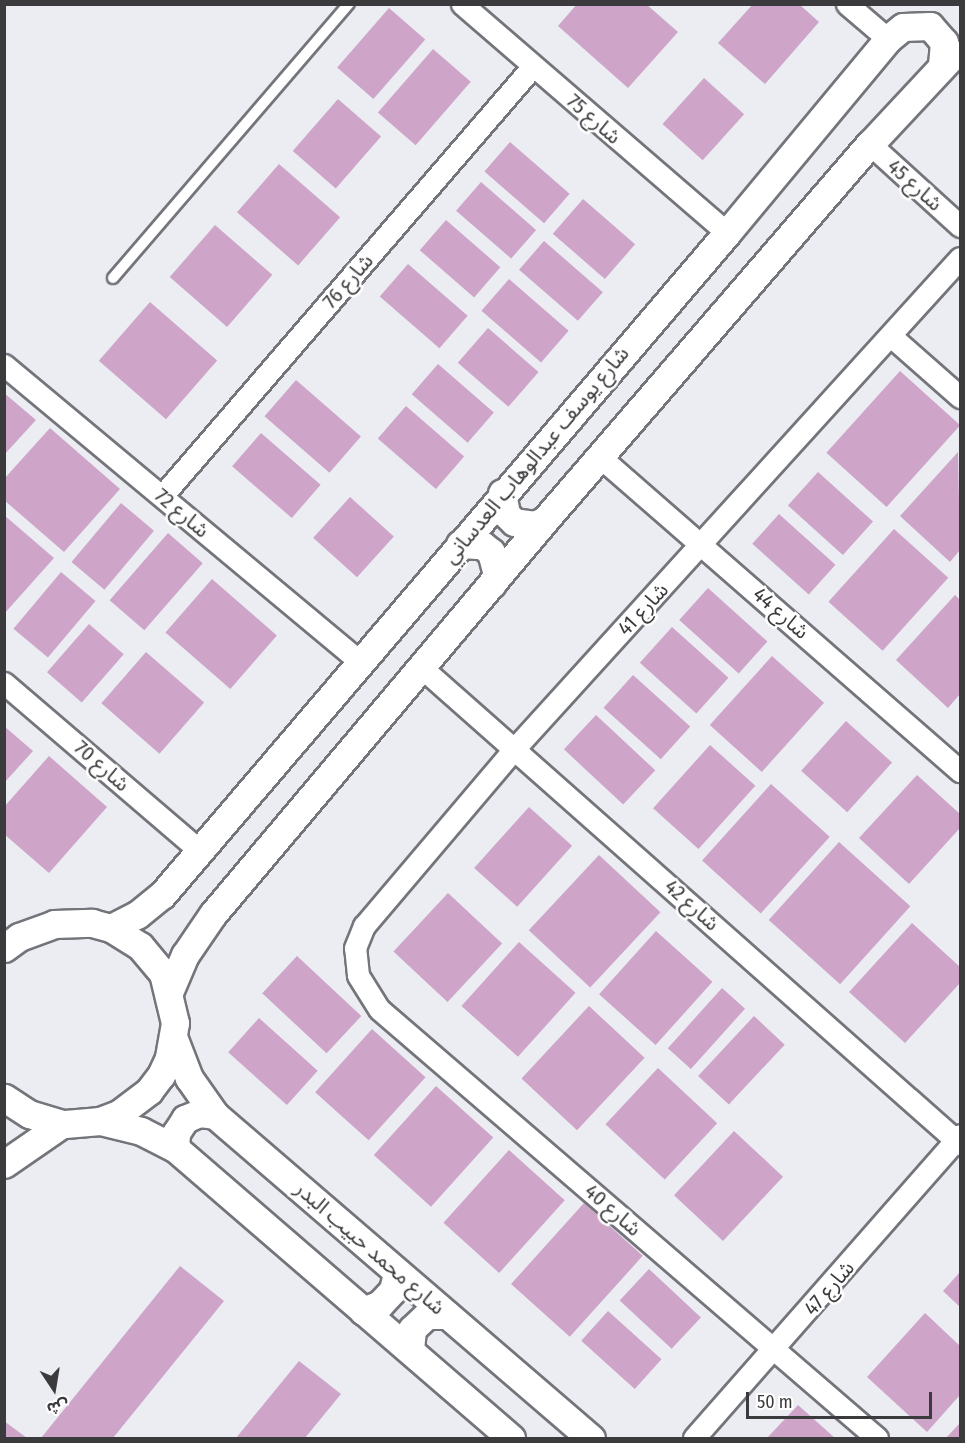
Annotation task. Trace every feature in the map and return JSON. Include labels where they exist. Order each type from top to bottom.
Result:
[{"type":"street","name":"شارع 75","points":[[462,4],[727,233]]},
{"type":"street","points":[[848,4],[888,39]]},
{"type":"street","name":"شارع يوسف عبدالوهاب العدساني","points":[[111,928],[146,909],[199,850],[502,493],[727,233],[888,39],[903,27],[930,26],[944,42],[951,57],[870,144],[545,520],[213,914],[185,955],[170,990]]},
{"type":"street","name":"شارع 76","points":[[162,496],[533,66]]},
{"type":"street","name":"شارع 45","points":[[870,144],[960,226]]},
{"type":"street","name":"شارع 41","points":[[358,975],[356,948],[364,926],[515,748],[892,337],[960,258]]},
{"type":"street","points":[[892,337],[960,397]]},
{"type":"street","name":"شارع 72","points":[[4,365],[360,661]]},
{"type":"street","name":"شارع 44","points":[[600,457],[960,771]]},
{"type":"street","points":[[502,493],[502,504],[514,522],[535,525],[545,520]]},
{"type":"street","points":[[460,544],[482,545],[491,552],[496,574],[492,584]]},
{"type":"street","name":"شارع 42","points":[[422,667],[959,1140]]},
{"type":"street","name":"شارع 70","points":[[4,683],[199,850]]},
{"type":"street","points":[[4,920],[35,929]]},
{"type":"street","points":[[4,948],[35,929],[73,922],[111,928],[140,946],[163,973],[170,990],[174,1039],[165,1067],[149,1091],[135,1104],[100,1121]]},
{"type":"street","name":"شارع 40","points":[[358,975],[379,1009],[877,1438]]},
{"type":"street","name":"شارع محمد حبيب البدر","points":[[174,1039],[189,1078],[214,1115],[591,1438]]},
{"type":"street","points":[[4,1098],[29,1114],[62,1124],[100,1121],[141,1131],[175,1148],[511,1438]]},
{"type":"street","points":[[175,1148],[176,1133],[185,1119],[199,1113],[214,1115]]},
{"type":"street","points":[[4,1164],[62,1124]]},
{"type":"street","name":"شارع 47","points":[[694,1438],[775,1350],[959,1140]]},
{"type":"street","points":[[363,1311],[380,1304],[393,1290],[397,1272]]},
{"type":"street","points":[[410,1349],[412,1329],[427,1315],[447,1315]]},
{"type":"lane","points":[[113,278],[349,4]]},
{"type":"building","points":[[577,4],[646,4],[678,32],[628,88],[558,26]]},
{"type":"building","points":[[753,4],[799,4],[819,22],[765,84],[718,43]]},
{"type":"building","points":[[389,8],[425,39],[373,99],[337,68]]},
{"type":"building","points":[[433,49],[471,82],[416,145],[378,112]]},
{"type":"building","points":[[704,78],[744,114],[703,160],[663,124]]},
{"type":"building","points":[[338,99],[381,136],[336,188],[293,151]]},
{"type":"building","points":[[510,142],[570,194],[544,223],[484,171]]},
{"type":"building","points":[[279,164],[340,217],[298,265],[237,212]]},
{"type":"building","points":[[481,182],[536,230],[511,259],[456,211]]},
{"type":"building","points":[[583,199],[635,244],[605,279],[553,234]]},
{"type":"building","points":[[446,220],[500,267],[474,297],[420,250]]},
{"type":"building","points":[[215,225],[272,275],[227,327],[170,277]]},
{"type":"building","points":[[544,241],[603,292],[578,321],[519,270]]},
{"type":"building","points":[[408,264],[468,316],[439,348],[380,296]]},
{"type":"building","points":[[509,279],[569,331],[541,363],[481,311]]},
{"type":"building","points":[[150,302],[217,360],[166,419],[99,361]]},
{"type":"building","points":[[488,328],[539,372],[508,407],[458,363]]},
{"type":"building","points":[[438,364],[494,413],[468,443],[412,394]]},
{"type":"building","points":[[900,371],[960,425],[887,507],[826,453]]},
{"type":"building","points":[[296,380],[361,436],[329,473],[265,416]]},
{"type":"building","points":[[4,393],[36,420],[4,455]]},
{"type":"building","points":[[406,406],[464,457],[436,489],[378,438]]},
{"type":"building","points":[[50,428],[120,489],[64,552],[4,500],[4,479]]},
{"type":"building","points":[[261,433],[321,485],[292,518],[232,466]]},
{"type":"building","points":[[958,452],[960,550],[950,562],[900,516]]},
{"type":"building","points":[[818,472],[873,522],[843,555],[788,505]]},
{"type":"building","points":[[350,497],[394,536],[357,577],[313,538]]},
{"type":"building","points":[[121,503],[154,531],[104,590],[72,562]]},
{"type":"building","points":[[779,514],[835,565],[809,595],[752,544]]},
{"type":"building","points":[[4,515],[54,558],[4,614]]},
{"type":"building","points":[[894,529],[948,578],[883,651],[828,602]]},
{"type":"building","points":[[168,533],[203,563],[144,630],[110,600]]},
{"type":"building","points":[[61,572],[95,601],[48,658],[13,629]]},
{"type":"building","points":[[212,579],[277,635],[230,689],[165,633]]},
{"type":"building","points":[[708,588],[767,642],[739,673],[679,620]]},
{"type":"building","points":[[955,595],[960,600],[960,694],[948,708],[896,660]]},
{"type":"building","points":[[89,624],[124,654],[82,702],[47,672]]},
{"type":"building","points":[[672,627],[728,678],[696,714],[640,663]]},
{"type":"building","points":[[146,652],[204,703],[160,754],[101,703]]},
{"type":"building","points":[[772,656],[824,703],[762,772],[710,725]]},
{"type":"building","points":[[633,675],[690,727],[661,759],[604,708]]},
{"type":"building","points":[[596,715],[655,770],[623,805],[564,749]]},
{"type":"building","points":[[846,721],[892,762],[847,812],[801,771]]},
{"type":"building","points":[[4,726],[33,751],[4,783]]},
{"type":"building","points":[[710,745],[755,786],[698,849],[653,808]]},
{"type":"building","points":[[49,756],[107,807],[49,873],[4,834],[4,807]]},
{"type":"building","points":[[917,775],[960,814],[960,828],[909,884],[859,838]]},
{"type":"building","points":[[771,784],[830,837],[761,913],[702,861]]},
{"type":"building","points":[[529,807],[572,846],[517,907],[474,868]]},
{"type":"building","points":[[839,842],[910,906],[840,984],[769,920]]},
{"type":"building","points":[[599,855],[660,912],[590,988],[529,930]]},
{"type":"building","points":[[448,893],[502,943],[448,1002],[393,952]]},
{"type":"building","points":[[912,923],[960,967],[960,983],[905,1043],[849,992]]},
{"type":"building","points":[[656,931],[712,982],[656,1045],[599,994]]},
{"type":"building","points":[[519,942],[575,993],[518,1057],[461,1006]]},
{"type":"building","points":[[297,956],[361,1016],[327,1053],[262,993]]},
{"type":"building","points":[[722,988],[745,1009],[691,1069],[668,1048]]},
{"type":"building","points":[[589,1006],[645,1058],[577,1130],[521,1078]]},
{"type":"building","points":[[754,1016],[785,1045],[729,1105],[698,1076]]},
{"type":"building","points":[[259,1018],[318,1071],[287,1105],[228,1052]]},
{"type":"building","points":[[372,1029],[426,1077],[369,1140],[315,1092]]},
{"type":"building","points":[[658,1068],[717,1123],[665,1180],[605,1124]]},
{"type":"building","points":[[436,1086],[493,1138],[431,1207],[374,1155]]},
{"type":"building","points":[[734,1131],[783,1177],[723,1241],[674,1195]]},
{"type":"building","points":[[509,1150],[565,1200],[499,1273],[443,1223]]},
{"type":"building","points":[[584,1203],[643,1256],[570,1337],[511,1284]]},
{"type":"building","points":[[180,1266],[224,1301],[113,1438],[41,1438]]},
{"type":"building","points":[[649,1269],[701,1317],[672,1349],[620,1300]]},
{"type":"building","points":[[960,1272],[960,1307],[943,1291]]},
{"type":"building","points":[[608,1311],[662,1359],[635,1389],[581,1341]]},
{"type":"building","points":[[925,1313],[960,1346],[960,1395],[927,1432],[867,1377]]},
{"type":"building","points":[[299,1361],[341,1394],[305,1438],[236,1438]]},
{"type":"building","points":[[798,1405],[835,1438],[767,1438]]},
{"type":"building","points":[[4,1421],[27,1438],[4,1438]]},
{"type":"building","points":[[960,1423],[960,1438],[946,1438]]}]
